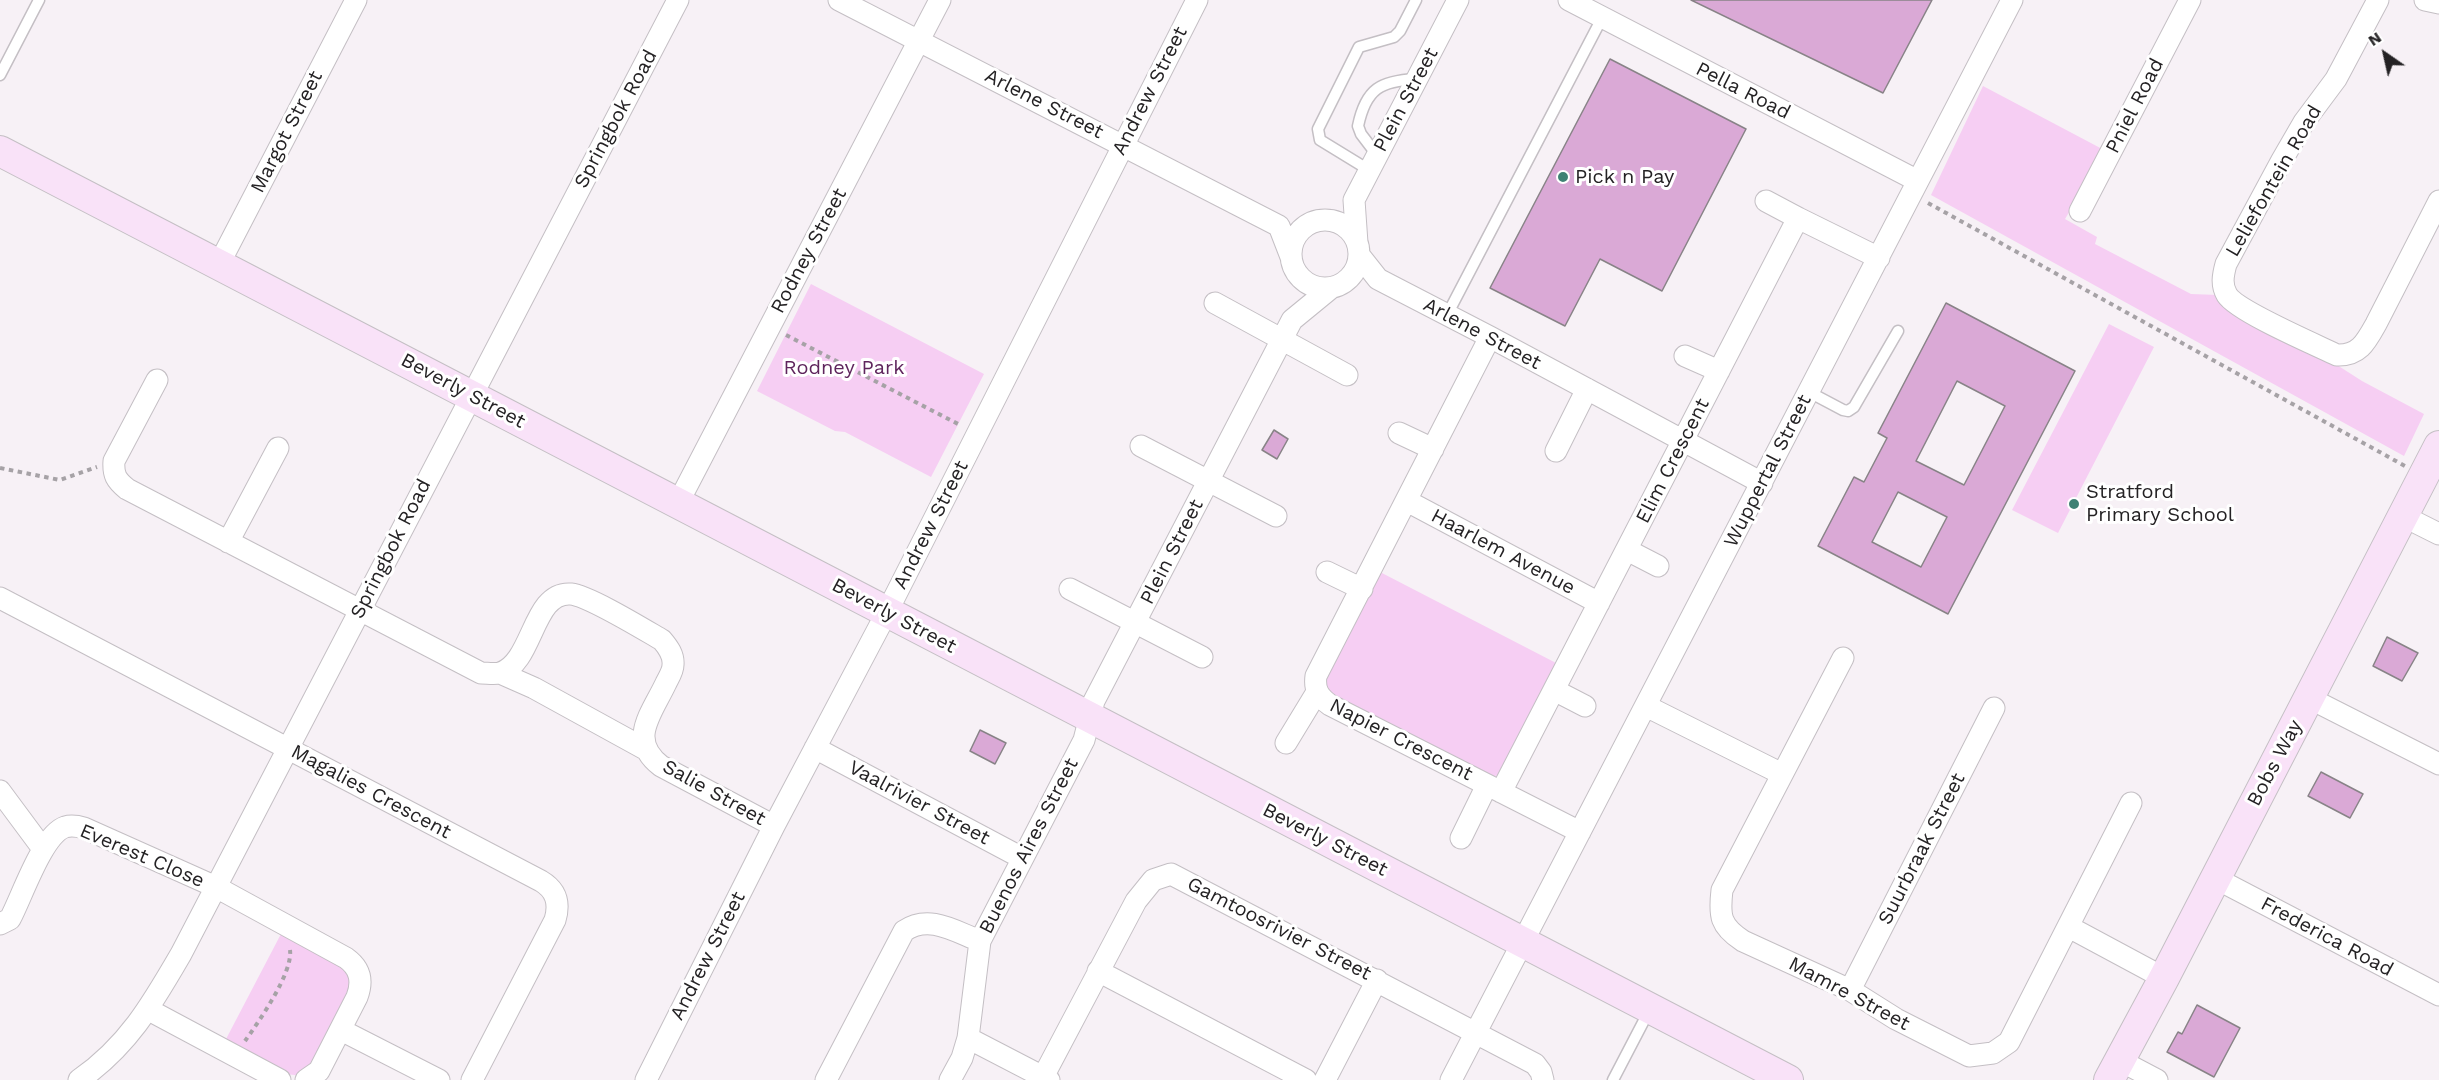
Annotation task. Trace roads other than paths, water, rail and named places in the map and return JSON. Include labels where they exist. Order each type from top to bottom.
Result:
[{"type":"street","name":"Margot Street","points":[[219,264],[356,0]]},
{"type":"street","name":"Springbok Road","points":[[79,1080],[120,1045],[149,1010],[181,954],[678,0]]},
{"type":"street","name":"Arlene Street","points":[[839,0],[1279,226]]},
{"type":"street","name":"Rodney Street","points":[[678,503],[940,0]]},
{"type":"street","name":"Andrew Street","points":[[646,1080],[774,826],[887,612],[1197,0]]},
{"type":"street","name":"Pella Road","points":[[1569,0],[1915,187]]},
{"type":"street","name":"Wuppertal Street","points":[[1451,1080],[2012,0]]},
{"type":"street","name":"Pniel Road","points":[[2080,211],[2190,0]]},
{"type":"street","name":"Leliefontein Road","points":[[2378,0],[2336,79],[2304,122],[2282,160],[2226,264],[2222,278],[2224,287],[2233,302],[2337,355],[2347,355],[2358,351],[2376,324],[2439,201]]},
{"type":"street","points":[[2426,0],[2439,3]]},
{"type":"street","name":"Plein Street","points":[[1321,220],[1354,200],[1456,1]]},
{"type":"street","name":"Beverly Street","points":[[0,151],[1788,1080]]},
{"type":"street","points":[[1336,286],[1350,277],[1357,267],[1358,249],[1354,200]]},
{"type":"street","points":[[1766,201],[1879,258]]},
{"type":"street","name":"Elim Crescent","points":[[1494,788],[1554,690],[1798,218]]},
{"type":"street","points":[[1292,262],[1292,245],[1297,234],[1306,226],[1321,220]]},
{"type":"street","points":[[1358,249],[1345,226],[1321,220],[1301,221],[1279,226],[1300,278],[1309,284],[1336,286],[1378,279]]},
{"type":"street","name":"Arlene Street","points":[[1358,249],[1378,279],[1762,483]]},
{"type":"street","name":"Plein Street","points":[[1090,718],[1094,701],[1292,320],[1295,294],[1292,262]]},
{"type":"street","name":"Plein Street","points":[[1292,320],[1336,286]]},
{"type":"street","points":[[1215,303],[1347,375]]},
{"type":"street","name":"Napier Crescent","points":[[1286,743],[1317,692],[1316,676],[1490,337]]},
{"type":"street","points":[[1685,356],[1719,372]]},
{"type":"street","points":[[157,380],[114,461],[114,473],[118,482],[127,489],[481,673],[500,673],[534,688],[645,749]]},
{"type":"street","points":[[1556,452],[1587,389]]},
{"type":"street","points":[[1399,433],[1433,449]]},
{"type":"street","name":"Plein Street","points":[[1142,446],[1276,516]]},
{"type":"street","name":"Bobs Way","points":[[2114,1070],[2164,978],[2439,446]]},
{"type":"street","points":[[228,542],[278,448]]},
{"type":"street","name":"Haarlem Avenue","points":[[1407,501],[1599,603]]},
{"type":"street","points":[[2403,516],[2439,534]]},
{"type":"street","points":[[1627,550],[1659,566]]},
{"type":"street","points":[[1327,572],[1362,589]]},
{"type":"street","name":"Plein Street","points":[[1070,589],[1202,657]]},
{"type":"street","name":"Salie Street","points":[[500,673],[515,662],[545,607],[552,599],[561,595],[581,596],[662,640],[669,649],[674,667],[643,736],[645,749],[651,759],[774,826]]},
{"type":"street","name":"Magalies Crescent","points":[[0,598],[541,881],[552,889],[558,904],[555,920],[472,1080]]},
{"type":"street","name":"Mamre Street","points":[[1843,658],[1722,890],[1722,918],[1729,931],[1743,941],[1850,990],[1896,1018],[1969,1056],[1993,1053],[2008,1042],[2131,803]]},
{"type":"street","points":[[1554,690],[1585,706]]},
{"type":"street","name":"Napier Crescent","points":[[1317,692],[1330,705],[1580,832]]},
{"type":"street","points":[[2309,698],[2439,764]]},
{"type":"street","points":[[1646,706],[1782,774]]},
{"type":"street","name":"Suurbraak Street","points":[[1850,990],[1994,708]]},
{"type":"street","name":"Buenos Aires Street","points":[[950,1080],[962,1058],[968,1038],[980,941],[1084,740],[1090,718]]},
{"type":"street","name":"Vaalrivier Street","points":[[815,748],[1022,858]]},
{"type":"street","name":"Napier Crescent","points":[[1461,838],[1494,788]]},
{"type":"street","points":[[0,791],[43,849]]},
{"type":"street","name":"Everest Close","points":[[0,924],[10,919],[43,849],[58,831],[74,826],[84,828],[216,887],[346,958],[352,962],[359,974],[360,990],[341,1030],[319,1071],[306,1080]]},
{"type":"street","name":"Gamtoosrivier Street","points":[[1046,1078],[1098,971],[1146,886],[1152,880],[1171,874],[1535,1064],[1543,1080]]},
{"type":"street","name":"Frederica Road","points":[[2215,879],[2439,995]]},
{"type":"street","points":[[826,1080],[904,931],[914,924],[925,922],[941,925],[980,941]]},
{"type":"street","points":[[2069,927],[2164,978]]},
{"type":"street","points":[[1098,971],[1306,1080]]},
{"type":"street","points":[[1325,1080],[1377,980]]},
{"type":"street","points":[[149,1010],[280,1080]]},
{"type":"street","points":[[341,1030],[439,1080]]},
{"type":"street","points":[[968,1038],[1046,1078]]},
{"type":"street","points":[[2114,1070],[2157,1080]]},
{"type":"lane","points":[[0,75],[39,0]]},
{"type":"lane","points":[[1373,163],[1320,140],[1318,129],[1359,47],[1394,37],[1400,31],[1416,0]]},
{"type":"lane","points":[[1448,315],[1602,18]]},
{"type":"lane","points":[[1373,163],[1358,126],[1370,99],[1383,84],[1416,79]]},
{"type":"lane","points":[[1809,392],[1843,410],[1848,411],[1854,407],[1898,331]]},
{"type":"lane","points":[[1613,1080],[1650,1009]]},
{"type":"place","name":"Pick n Pay","points":[[1563,177]]},
{"type":"place","name":"Stratford Primary School","points":[[2074,504]]},
{"type":"park label","name":"Rodney Park","points":[[844,368]]}]
